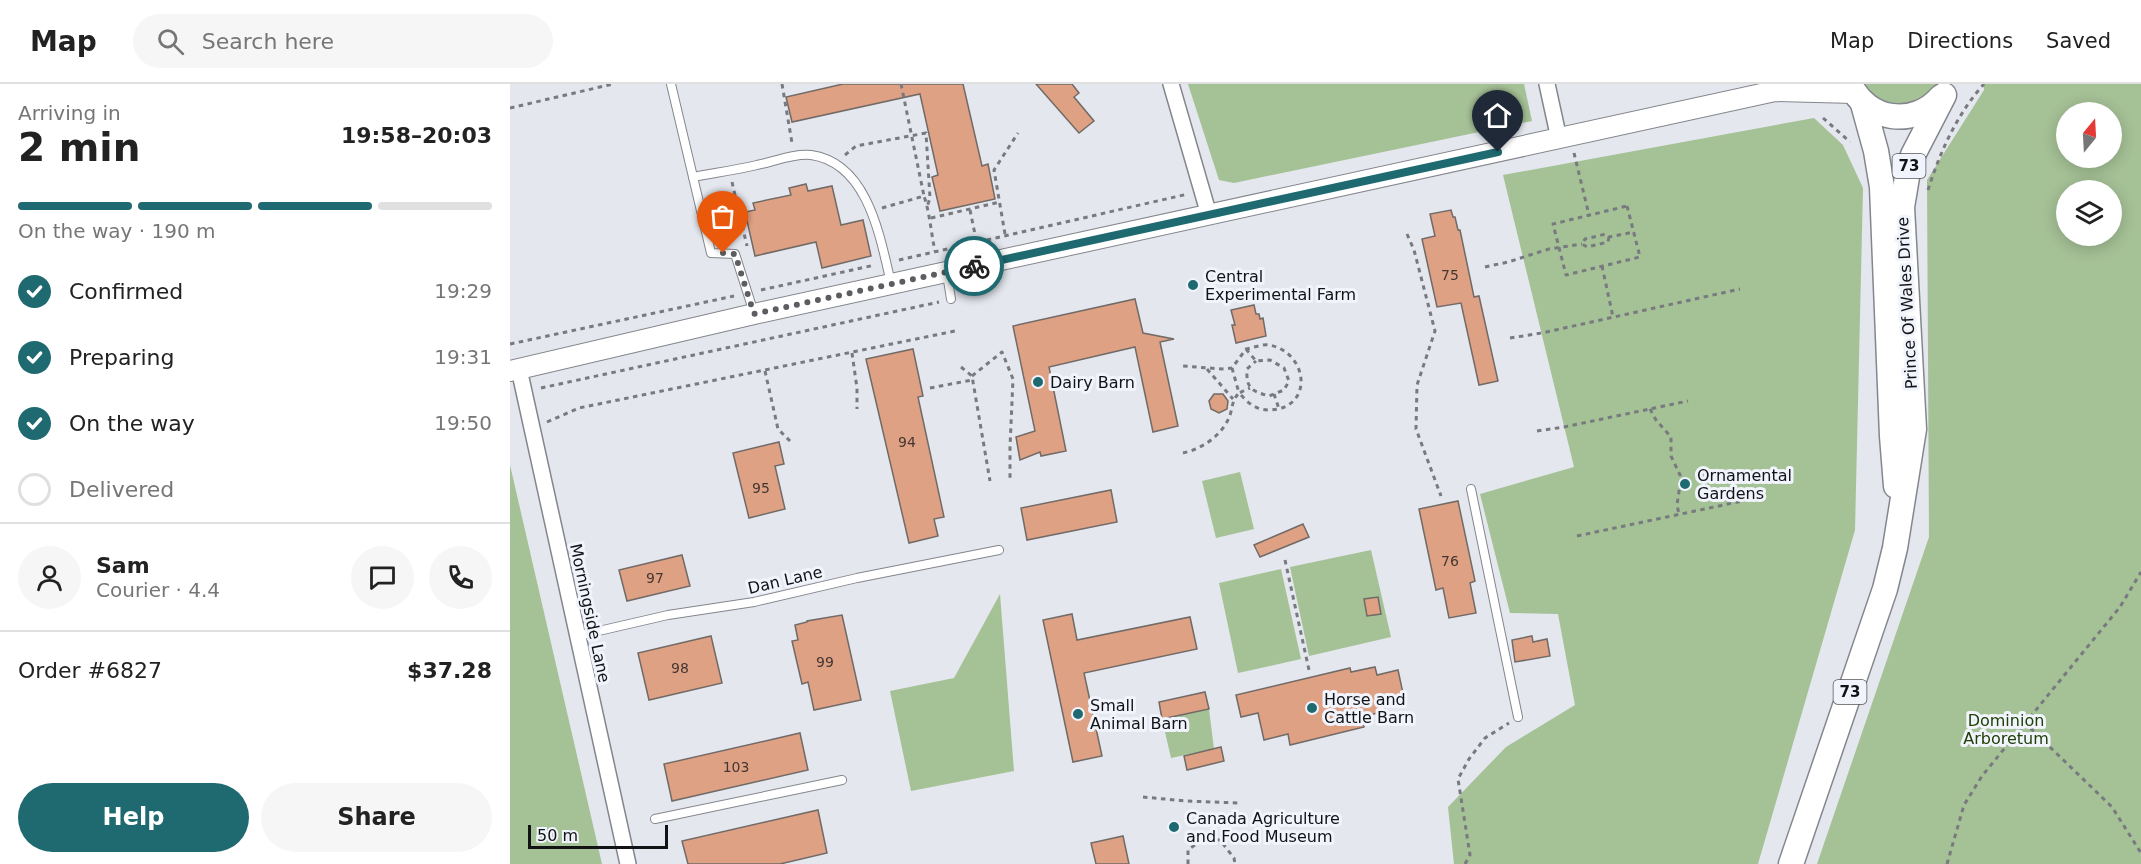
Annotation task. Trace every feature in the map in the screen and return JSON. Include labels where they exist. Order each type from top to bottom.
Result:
[{"type":"main road","name":"73","points":[[1856,94],[1874,111],[1886,116],[1899,117],[1912,116],[1930,108],[1946,89]]},
{"type":"main road","name":"Prince Of Wales Drive","points":[[1791,864],[1885,589],[1895,548],[1914,429],[1902,207],[1913,155],[1946,89]]},
{"type":"main road","name":"Prince Of Wales Drive","points":[[1856,94],[1876,151],[1882,187],[1892,436],[1899,518]]},
{"type":"street","points":[[1171,84],[1209,215]]},
{"type":"street","points":[[1547,84],[1565,137]]},
{"type":"street","points":[[514,370],[754,314],[1780,88],[1856,94]]},
{"type":"street","name":"Morningside Lane","points":[[514,370],[524,392],[628,864]]},
{"type":"lane","points":[[671,84],[711,253],[735,254],[754,314]]},
{"type":"lane","points":[[693,177],[795,156],[810,155],[834,162],[846,172],[872,212],[892,284]]},
{"type":"lane","points":[[947,272],[951,299]]},
{"type":"lane","points":[[1471,489],[1518,717]]},
{"type":"lane","name":"Dan Lane","points":[[577,636],[668,615],[753,602],[857,578],[999,550]]},
{"type":"lane","points":[[655,819],[842,780]]},
{"type":"path","points":[[510,108],[613,84]]},
{"type":"path","points":[[782,84],[795,156]]},
{"type":"path","points":[[901,84],[924,196],[931,219],[935,251]]},
{"type":"path","points":[[1926,197],[1945,144],[1969,102],[1984,84]]},
{"type":"path","points":[[834,162],[856,146],[926,133],[930,198],[927,207]]},
{"type":"path","points":[[1005,235],[994,170],[1018,133]]},
{"type":"path","points":[[1565,137],[1589,215]]},
{"type":"path","points":[[730,170],[748,252]]},
{"type":"path","points":[[510,344],[1189,194]]},
{"type":"path","points":[[872,212],[924,196]]},
{"type":"path","points":[[931,219],[1000,202]]},
{"type":"path","points":[[1627,206],[1634,232],[1640,257],[1566,275],[1553,224],[1627,206]]},
{"type":"path","points":[[970,210],[981,265]]},
{"type":"path","points":[[1485,267],[1549,249],[1582,244],[1585,239],[1606,234],[1609,237],[1634,232]]},
{"type":"path","points":[[1407,234],[1414,250],[1435,331],[1418,385],[1416,429],[1441,496]]},
{"type":"path","points":[[1582,244],[1587,248],[1608,242],[1609,237]]},
{"type":"path","points":[[1602,266],[1613,317]]},
{"type":"path","points":[[1510,338],[1740,289]]},
{"type":"path","points":[[524,392],[951,299]]},
{"type":"path","points":[[532,430],[579,408],[955,332]]},
{"type":"path","points":[[1184,366],[1232,368],[1246,349],[1268,345],[1291,355],[1301,373],[1299,395],[1288,406],[1279,410],[1263,410],[1252,405],[1239,393],[1232,368]]},
{"type":"path","points":[[1246,349],[1256,361]]},
{"type":"path","points":[[972,375],[1002,352],[1013,379],[1010,478]]},
{"type":"path","points":[[852,353],[857,388],[857,409]]},
{"type":"path","points":[[1270,360],[1284,368],[1289,381],[1284,390],[1269,396],[1250,388],[1247,382],[1248,369],[1256,361],[1270,360]]},
{"type":"path","points":[[962,367],[972,375]]},
{"type":"path","points":[[1206,367],[1233,399]]},
{"type":"path","points":[[765,371],[778,429],[790,441]]},
{"type":"path","points":[[972,375],[990,481]]},
{"type":"path","points":[[930,388],[972,380]]},
{"type":"path","points":[[1183,453],[1199,449],[1222,429],[1230,415],[1233,399],[1250,388]]},
{"type":"path","points":[[1274,394],[1279,410]]},
{"type":"path","points":[[1537,431],[1688,401]]},
{"type":"path","points":[[1650,409],[1656,420],[1671,437],[1671,456],[1680,475],[1677,505],[1679,514]]},
{"type":"path","points":[[1577,536],[1747,500]]},
{"type":"path","points":[[1285,560],[1309,670]]},
{"type":"path","points":[[1947,864],[1964,805],[1982,776],[2120,607],[2141,572]]},
{"type":"path","points":[[1465,864],[1470,855],[1458,779],[1469,759],[1485,738],[1518,717]]},
{"type":"path","points":[[2024,722],[2112,807],[2141,853]]},
{"type":"path","points":[[1143,796],[1186,801],[1239,803]]},
{"type":"path","points":[[1188,864],[1188,850],[1203,839],[1220,840],[1234,858],[1235,864]]},
{"type":"green space","points":[[1188,84],[1524,84],[1532,121],[1234,183],[1219,180]]},
{"type":"green space","points":[[1863,84],[1937,84],[1925,100],[1917,105],[1899,108],[1882,103]]},
{"type":"green space","name":"Dominion Arboretum","points":[[1984,84],[2141,84],[2141,864],[1817,864],[1929,537],[1927,180],[1984,90]]},
{"type":"green space","name":"Ornamental Gardens","points":[[1814,118],[1843,145],[1863,188],[1855,530],[1758,864],[1454,864],[1448,807],[1506,747],[1575,705],[1558,614],[1510,613],[1480,494],[1574,467],[1503,175]]},
{"type":"green space","points":[[510,465],[602,864],[510,864]]},
{"type":"green space","points":[[1240,472],[1254,529],[1216,538],[1202,481]]},
{"type":"green space","points":[[1371,550],[1391,637],[1309,656],[1290,567]]},
{"type":"green space","points":[[1281,569],[1301,659],[1238,673],[1219,583]]},
{"type":"green space","points":[[1000,594],[1014,771],[911,791],[890,691],[954,678]]},
{"type":"green space","points":[[1209,709],[1214,749],[1171,758],[1162,719]]},
{"type":"building","points":[[843,84],[963,84],[982,166],[988,164],[995,199],[940,211],[932,177],[938,175],[920,94],[792,122],[786,97]]},
{"type":"building","points":[[1036,84],[1072,84],[1079,93],[1074,97],[1094,121],[1079,133]]},
{"type":"building","points":[[806,184],[808,191],[832,186],[841,225],[863,220],[871,256],[822,268],[816,242],[755,256],[745,212],[755,210],[753,203],[791,195],[789,188]]},
{"type":"building","points":[[1451,210],[1458,230],[1460,230],[1474,297],[1479,296],[1498,381],[1479,385],[1461,303],[1437,307],[1422,239],[1435,236],[1430,214]]},
{"type":"building","name":"Dairy Barn","points":[[1135,299],[1143,333],[1174,339],[1160,342],[1178,426],[1153,432],[1135,347],[1049,367],[1066,451],[1041,456],[1040,452],[1020,460],[1016,437],[1035,431],[1013,326]]},
{"type":"building","points":[[1254,305],[1256,314],[1259,314],[1260,319],[1263,318],[1266,336],[1236,343],[1231,310]]},
{"type":"building","points":[[913,349],[923,396],[918,397],[944,517],[934,519],[938,536],[909,543],[866,359]]},
{"type":"building","points":[[1214,394],[1223,394],[1228,401],[1227,409],[1219,413],[1211,409],[1209,401]]},
{"type":"building","points":[[779,442],[784,464],[775,466],[785,509],[749,518],[733,453]]},
{"type":"building","points":[[1111,490],[1117,522],[1027,540],[1021,508]]},
{"type":"building","points":[[1458,501],[1475,581],[1470,583],[1476,613],[1449,618],[1443,588],[1436,590],[1419,509]]},
{"type":"building","points":[[1303,524],[1309,537],[1260,557],[1254,545]]},
{"type":"building","points":[[682,555],[690,586],[627,601],[619,570]]},
{"type":"building","points":[[1378,597],[1381,614],[1367,616],[1364,599]]},
{"type":"building","name":"Small Animal Barn","points":[[1072,614],[1077,640],[1190,617],[1197,649],[1084,673],[1102,756],[1073,762],[1043,620]]},
{"type":"building","points":[[842,615],[861,700],[814,710],[808,682],[802,684],[792,641],[798,640],[795,625]]},
{"type":"building","points":[[711,636],[722,683],[649,700],[638,653]]},
{"type":"building","points":[[1532,636],[1533,642],[1547,639],[1550,656],[1515,662],[1512,640]]},
{"type":"building","name":"Horse and Cattle Barn","points":[[1375,667],[1377,675],[1398,670],[1404,698],[1384,703],[1385,711],[1362,717],[1364,727],[1290,745],[1288,734],[1264,740],[1258,713],[1241,717],[1236,695],[1350,668],[1351,672]]},
{"type":"building","points":[[1205,692],[1209,709],[1162,719],[1159,702]]},
{"type":"building","points":[[800,733],[808,770],[672,801],[664,764]]},
{"type":"building","points":[[1221,747],[1224,761],[1187,770],[1184,756]]},
{"type":"building","points":[[818,810],[827,853],[780,864],[688,864],[682,841]]},
{"type":"building","points":[[1123,836],[1129,864],[1096,864],[1091,843]]},
{"type":"way so far","points":[[723,253],[735,254],[754,314],[974,266]]},
{"type":"place","name":"Central Experimental Farm","points":[[1193,285]]},
{"type":"place","name":"Dairy Barn","points":[[1038,382]]},
{"type":"place","name":"Ornamental Gardens","points":[[1685,484]]},
{"type":"place","name":"Horse and Cattle Barn","points":[[1312,708]]},
{"type":"place","name":"Small Animal Barn","points":[[1078,714]]},
{"type":"place","name":"Canada Agriculture and Food Museum","points":[[1174,827]]},
{"type":"route","points":[[974,266],[1498,152]]}]
